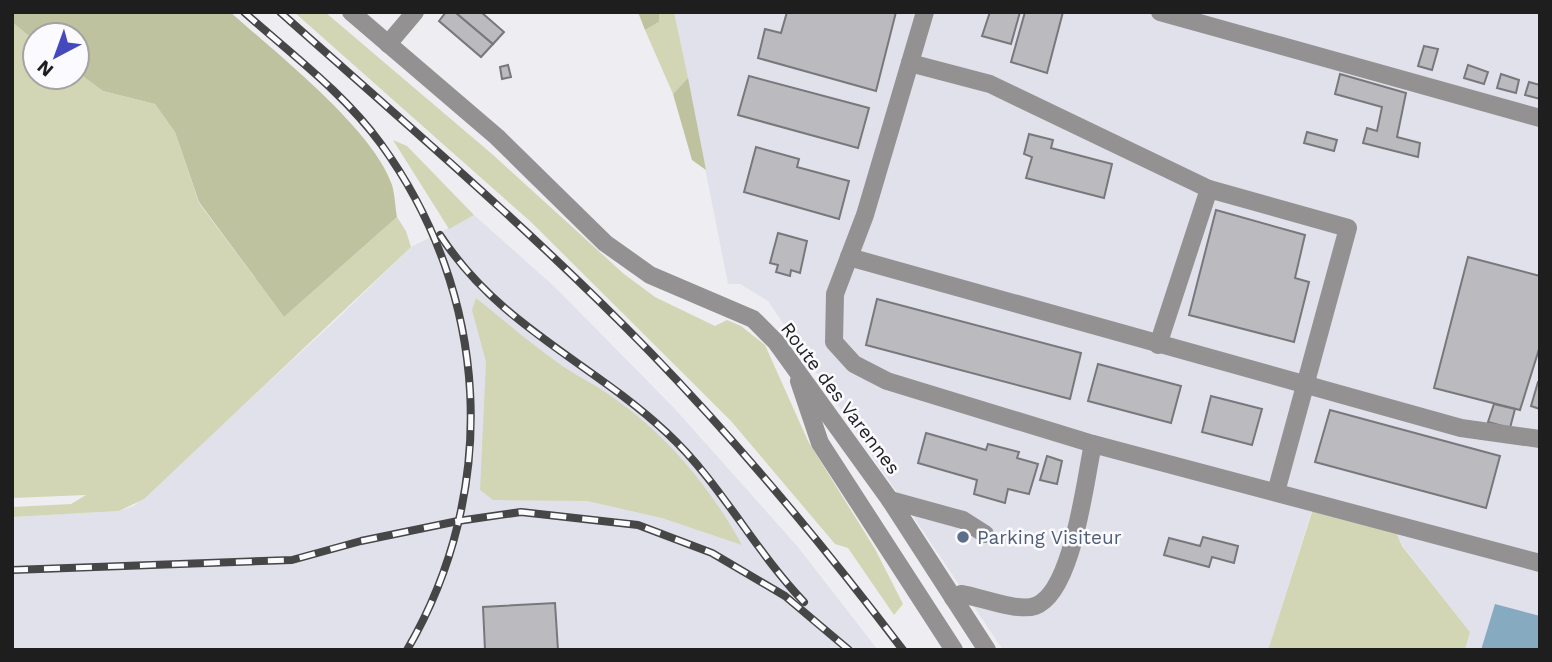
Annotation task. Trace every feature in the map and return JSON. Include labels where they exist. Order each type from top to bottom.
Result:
[{"type":"street","name":"Route des Varennes","points":[[351,12],[497,137],[606,243],[650,275],[752,319],[794,364],[890,500],[987,650]]},
{"type":"street","points":[[388,44],[415,12]]},
{"type":"street","points":[[925,12],[865,215],[835,294],[834,342],[854,363],[887,381],[1093,443],[1540,563]]},
{"type":"street","points":[[1160,12],[1540,118]]},
{"type":"street","points":[[910,63],[990,84],[1209,189],[1348,228],[1276,492]]},
{"type":"street","points":[[1158,345],[1209,189]]},
{"type":"street","points":[[849,257],[1461,428],[1540,439]]},
{"type":"street","points":[[794,364],[820,443],[954,650]]},
{"type":"street","points":[[953,598],[961,594],[1023,608],[1036,606],[1048,598],[1066,568],[1093,443]]},
{"type":"street","points":[[890,500],[963,520],[985,534]]},
{"type":"shaded area","points":[[674,12],[1540,12],[1540,650],[1465,650],[1470,632],[1402,545],[1396,532],[1312,510],[1268,650],[1003,650],[768,301],[740,284],[728,284]]},
{"type":"shaded area","points":[[474,215],[556,288],[675,409],[798,547],[878,650],[12,650],[12,517],[119,511],[134,506],[335,321],[411,247]]},
{"type":"green space","points":[[12,12],[230,12],[321,93],[365,140],[382,163],[392,185],[397,217],[284,317],[199,202],[175,132],[155,104],[103,91],[91,82],[91,21],[21,21],[21,29],[12,22]]},
{"type":"green space","points":[[294,12],[325,12],[492,154],[624,274],[655,297],[715,326],[727,320],[741,326],[765,345],[808,441],[875,549],[903,604],[894,615],[848,548],[835,544],[731,421],[532,223]]},
{"type":"green space","points":[[638,12],[659,12],[659,22],[645,30]]},
{"type":"green space","points":[[659,12],[674,12],[688,78],[673,94],[645,30],[659,22]]},
{"type":"green space","points":[[12,22],[21,29],[21,91],[91,91],[91,82],[103,91],[155,104],[175,132],[199,203],[284,317],[397,217],[406,231],[411,247],[144,499],[119,511],[12,517],[12,507],[71,504],[86,495],[12,498]]},
{"type":"green space","points":[[688,78],[706,170],[692,160],[673,94]]},
{"type":"green space","points":[[393,140],[407,146],[474,215],[449,229]]},
{"type":"green space","points":[[476,298],[553,359],[605,392],[646,423],[700,480],[742,545],[662,518],[587,501],[493,500],[480,490],[486,362],[472,310]]},
{"type":"green space","points":[[1313,509],[1396,532],[1402,546],[1470,632],[1465,650],[1268,650]]},
{"type":"water","points":[[1495,604],[1540,616],[1540,650],[1481,650]]},
{"type":"building","points":[[446,12],[455,12],[493,44],[481,57],[439,21]]},
{"type":"building","points":[[455,12],[481,12],[504,32],[493,44]]},
{"type":"building","points":[[787,12],[896,12],[876,91],[758,58],[765,29],[781,33]]},
{"type":"building","points":[[990,12],[1020,12],[1011,44],[982,36]]},
{"type":"building","points":[[1025,12],[1063,12],[1047,73],[1011,62]]},
{"type":"building","points":[[1424,46],[1438,49],[1432,70],[1418,66]]},
{"type":"building","points":[[508,65],[511,77],[502,79],[500,67]]},
{"type":"building","points":[[1468,65],[1488,72],[1484,84],[1464,78]]},
{"type":"building","points":[[1340,74],[1406,93],[1397,137],[1420,143],[1418,157],[1363,143],[1367,128],[1377,131],[1382,107],[1335,94]]},
{"type":"building","points":[[1501,74],[1519,80],[1516,93],[1497,88]]},
{"type":"building","points":[[749,76],[869,108],[858,148],[738,115]]},
{"type":"building","points":[[1529,82],[1540,85],[1540,99],[1525,95]]},
{"type":"building","points":[[1307,132],[1337,140],[1334,151],[1304,143]]},
{"type":"building","points":[[1029,134],[1053,140],[1051,148],[1112,164],[1104,198],[1026,178],[1032,157],[1024,154]]},
{"type":"building","points":[[756,147],[799,159],[797,167],[849,181],[839,219],[744,192]]},
{"type":"building","points":[[1216,210],[1305,235],[1295,278],[1309,282],[1294,342],[1189,315]]},
{"type":"building","points":[[778,233],[807,241],[800,273],[791,270],[790,276],[776,272],[778,265],[770,263]]},
{"type":"building","points":[[1468,257],[1540,276],[1540,346],[1520,410],[1434,388]]},
{"type":"building","points":[[877,299],[1081,353],[1070,399],[866,345]]},
{"type":"building","points":[[1098,364],[1181,386],[1171,423],[1088,401]]},
{"type":"building","points":[[1540,382],[1540,409],[1531,406]]},
{"type":"building","points":[[1211,396],[1262,409],[1252,445],[1202,432]]},
{"type":"building","points":[[1494,404],[1515,409],[1510,428],[1488,422]]},
{"type":"building","points":[[1330,410],[1500,456],[1486,508],[1315,462]]},
{"type":"building","points":[[926,433],[986,450],[988,444],[1019,452],[1017,458],[1038,464],[1029,494],[1008,489],[1005,503],[974,494],[977,480],[918,463]]},
{"type":"building","points":[[1047,456],[1062,461],[1057,484],[1040,480]]},
{"type":"building","points":[[1203,537],[1238,546],[1234,563],[1212,557],[1209,567],[1164,555],[1169,538],[1200,546]]},
{"type":"building","points":[[555,603],[558,650],[485,650],[483,607]]},
{"type":"railway","points":[[244,12],[334,91],[381,144],[417,202],[444,264],[462,328],[470,393],[469,459],[458,524],[437,588],[407,650]]},
{"type":"railway","points":[[280,12],[514,221],[650,352],[781,497],[903,650]]},
{"type":"railway","points":[[440,235],[490,295],[547,342],[638,408],[686,452],[769,561],[804,602]]},
{"type":"railway","points":[[12,570],[292,560],[361,541],[458,521],[521,512],[638,525],[712,553],[785,596],[849,650]]},
{"type":"place","name":"Parking Visiteur","points":[[963,537]]}]
